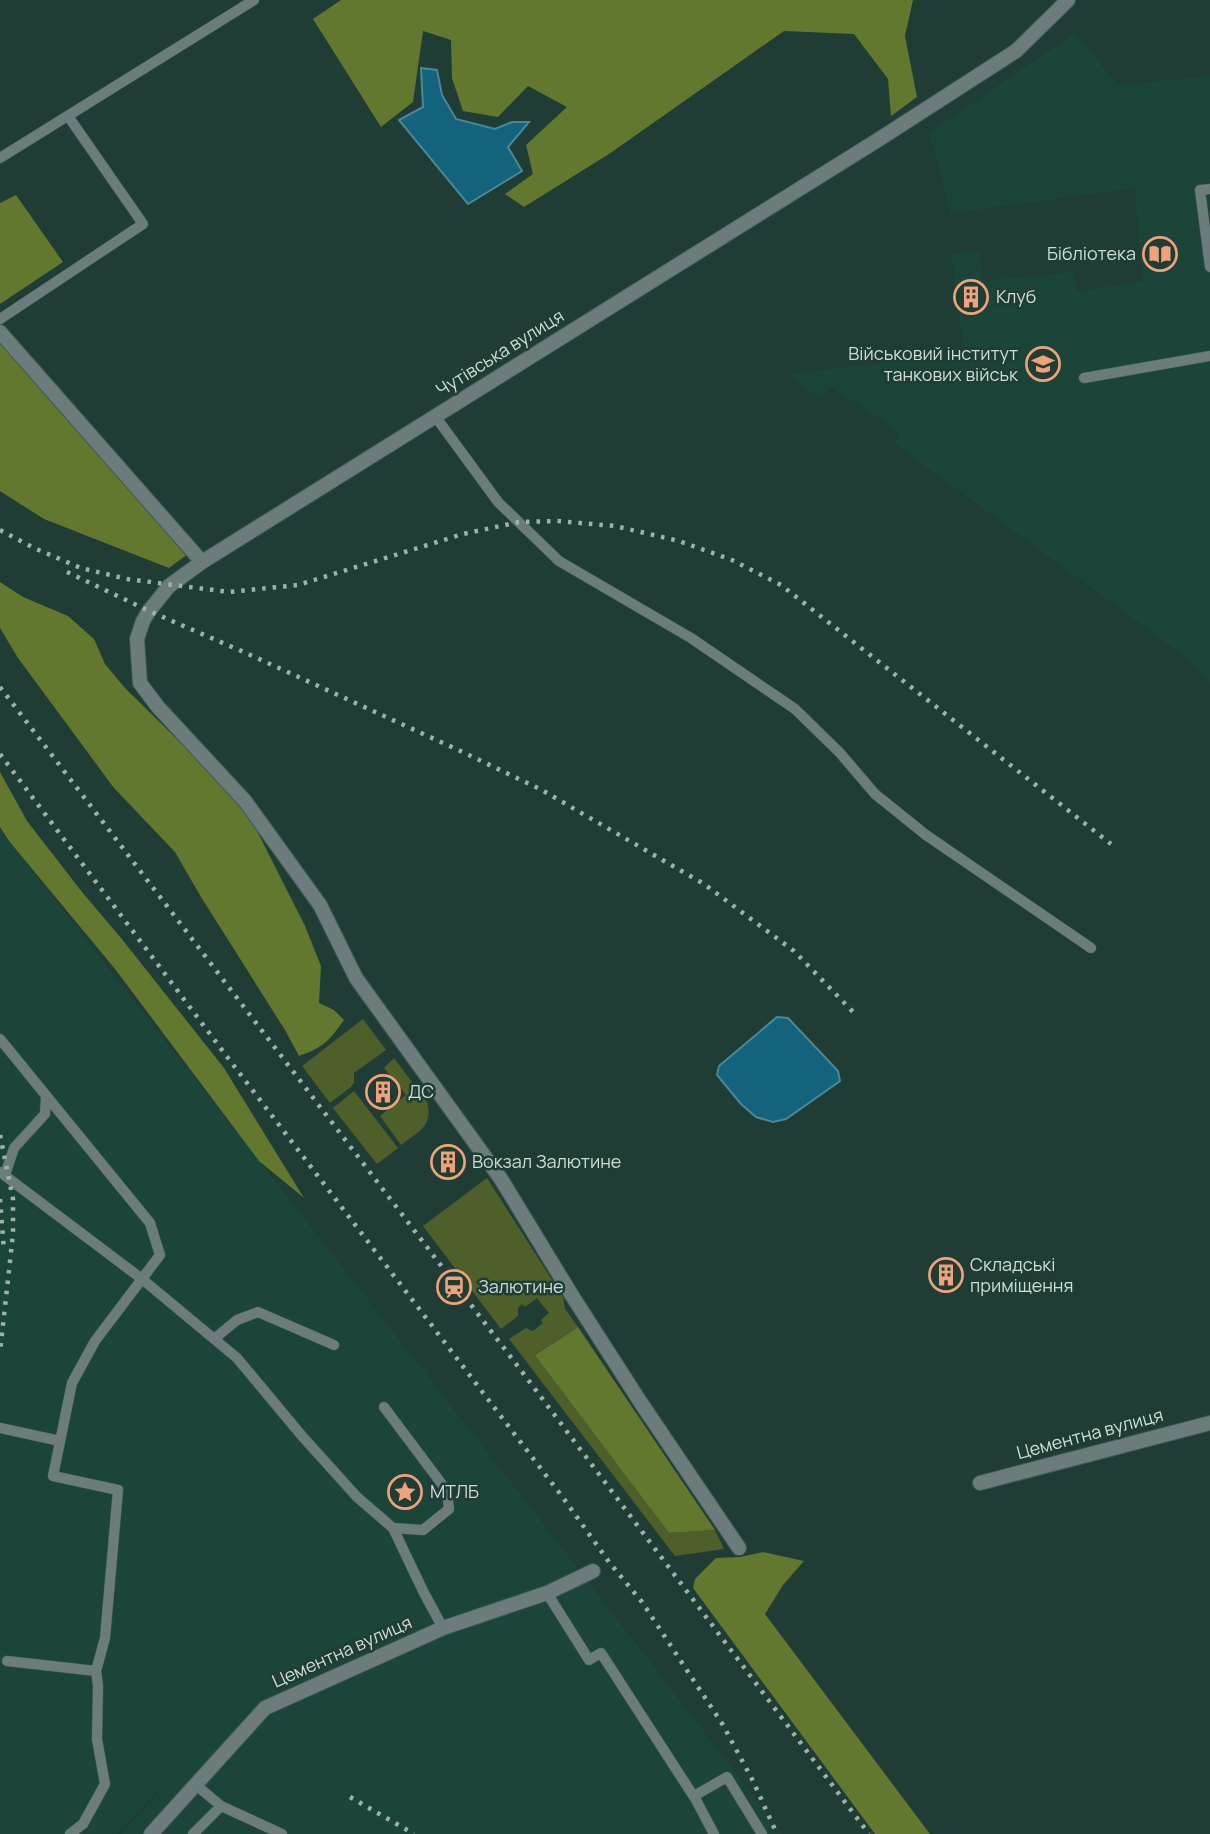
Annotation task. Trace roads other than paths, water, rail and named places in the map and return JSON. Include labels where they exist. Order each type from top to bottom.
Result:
[{"type":"street","name":"Чутівська вулиця","points":[[739,1548],[613,1360],[500,1179],[356,978],[320,905],[244,801],[158,707],[140,683],[137,639],[149,611],[169,586],[202,562],[1016,51],[1068,0]]},
{"type":"street","points":[[0,332],[202,562]]},
{"type":"street","name":"Цементна вулиця","points":[[980,1483],[1210,1423]]},
{"type":"street","name":"Цементна вулиця","points":[[151,1834],[265,1708],[443,1628],[547,1593],[593,1571]]},
{"type":"lane","points":[[0,158],[254,0]]},
{"type":"lane","points":[[0,319],[143,224],[68,116]]},
{"type":"lane","points":[[1210,189],[1200,190],[1210,267]]},
{"type":"lane","points":[[1084,378],[1210,356]]},
{"type":"lane","points":[[435,416],[498,502],[559,561],[691,638],[795,709],[840,753],[875,794],[926,835],[1091,948]]},
{"type":"lane","points":[[0,1039],[150,1223],[160,1255],[95,1341],[72,1382],[53,1476],[118,1490],[105,1638],[96,1671],[97,1739],[105,1784],[83,1824],[70,1834]]},
{"type":"lane","points":[[46,1095],[45,1114],[14,1148],[2,1174],[142,1279],[237,1358],[357,1497],[393,1528],[443,1628]]},
{"type":"lane","points":[[214,1339],[237,1320],[258,1312],[334,1345]]},
{"type":"lane","points":[[384,1407],[447,1491],[449,1509],[423,1530],[393,1528]]},
{"type":"lane","points":[[0,1428],[60,1441]]},
{"type":"lane","points":[[547,1593],[589,1660],[601,1653],[694,1796],[714,1834]]},
{"type":"lane","points":[[7,1661],[96,1671]]},
{"type":"lane","points":[[694,1796],[727,1777],[762,1834]]},
{"type":"lane","points":[[196,1784],[221,1806],[282,1834]]},
{"type":"lane","points":[[193,1834],[221,1806]]},
{"type":"water","points":[[421,68],[437,70],[442,95],[456,119],[495,129],[512,122],[529,122],[508,147],[522,171],[468,204],[399,120],[423,107]]},
{"type":"water","points":[[777,1017],[788,1018],[838,1071],[840,1081],[786,1119],[773,1122],[756,1117],[741,1104],[717,1075],[719,1066]]},
{"type":"railway","points":[[0,530],[81,568],[127,579],[229,592],[298,585],[463,534],[519,522],[557,521],[615,526],[679,541],[732,560],[781,585],[1111,844]]},
{"type":"railway","points":[[67,572],[540,789],[704,884],[794,951],[856,1015]]},
{"type":"railway","points":[[0,687],[526,1377],[869,1834]]},
{"type":"railway","points":[[0,754],[609,1562],[642,1602],[723,1725],[777,1834]]},
{"type":"railway","points":[[0,1135],[13,1199],[13,1234],[0,1352]]},
{"type":"railway","points":[[0,1199],[4,1251]]},
{"type":"railway","points":[[350,1797],[414,1834]]},
{"type":"place","name":"Бібліотека","points":[[1160,254]]},
{"type":"place","name":"Клуб","points":[[971,297]]},
{"type":"place","name":"Військовий інститут танкових військ","points":[[1043,364]]},
{"type":"place","name":"ДС","points":[[383,1092]]},
{"type":"place","name":"Вокзал Залютине","points":[[448,1162]]},
{"type":"place","name":"Складські приміщення","points":[[946,1275]]},
{"type":"place","name":"Залютине","points":[[454,1287]]},
{"type":"place","name":"МТЛБ","points":[[405,1492]]}]
